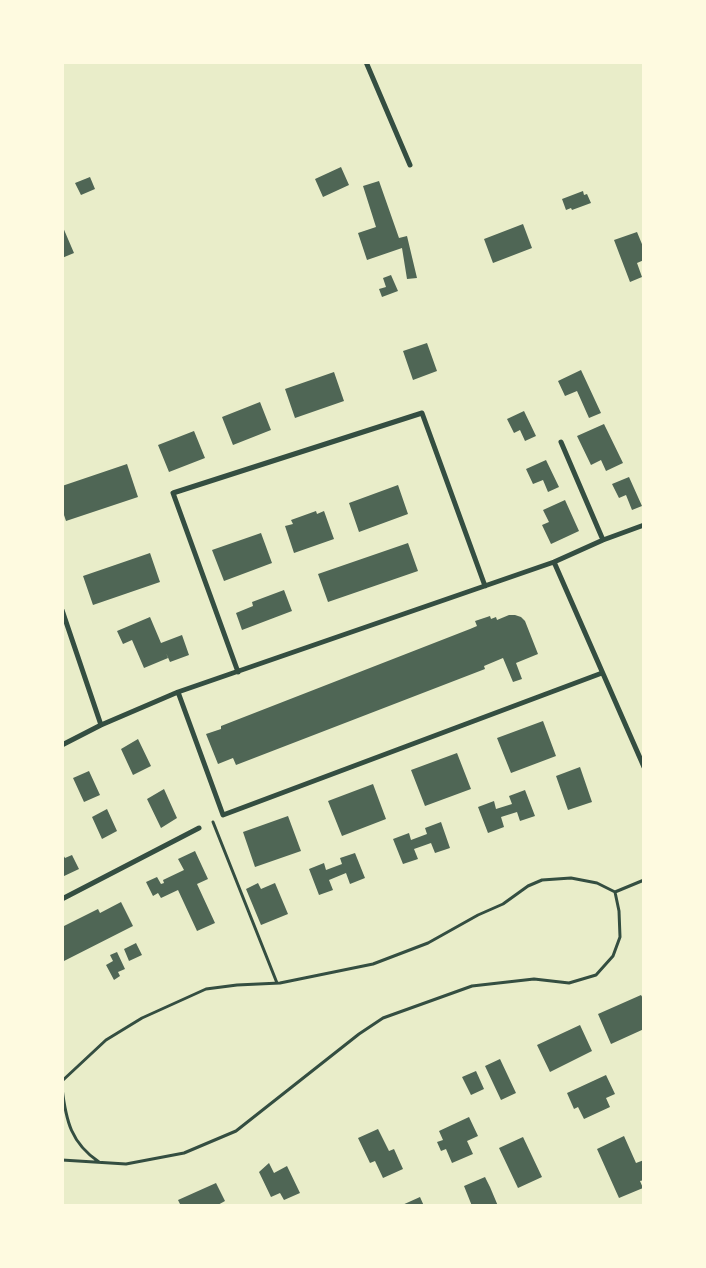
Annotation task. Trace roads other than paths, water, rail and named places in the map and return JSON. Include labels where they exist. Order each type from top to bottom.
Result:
[{"type":"street","points":[[366,62],[410,164]]},
{"type":"street","points":[[238,672],[173,493],[422,413],[485,586]]},
{"type":"street","points":[[561,442],[603,540]]},
{"type":"street","points":[[62,745],[101,725],[178,692],[554,562],[603,540],[644,525]]},
{"type":"street","points":[[554,562],[644,767]]},
{"type":"street","points":[[62,610],[101,725]]},
{"type":"street","points":[[178,692],[223,815],[602,673]]},
{"type":"street","points":[[62,899],[199,828]]}]
